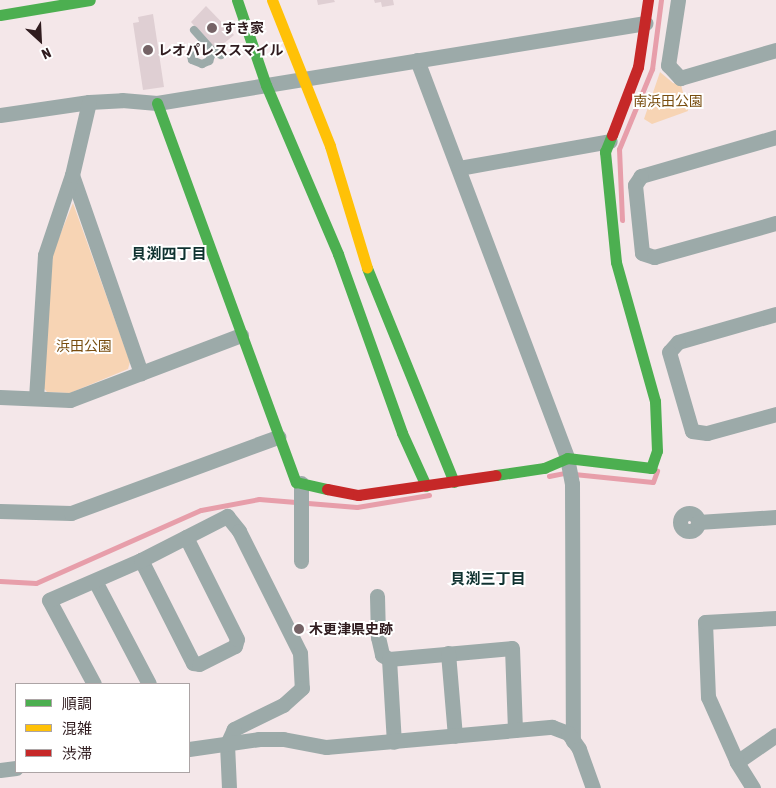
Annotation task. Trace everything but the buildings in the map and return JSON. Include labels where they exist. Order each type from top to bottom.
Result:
[{"type":"main road","points":[[0,15],[90,0]]},
{"type":"main road","points":[[237,0],[266,85],[338,254],[402,432],[426,486]]},
{"type":"main road","points":[[272,0],[330,146],[371,281],[454,482]]},
{"type":"main road","points":[[157,103],[296,482],[358,495],[544,468],[567,458],[651,468],[657,451],[655,400],[616,262],[605,152],[638,67],[648,0]]},
{"type":"street","points":[[678,0],[668,65],[680,78],[776,50]]},
{"type":"street","points":[[0,115],[89,102],[122,100],[157,103],[645,23]]},
{"type":"street","points":[[416,60],[459,168],[567,458],[572,484],[573,741]]},
{"type":"street","points":[[36,398],[45,255],[72,175],[89,102]]},
{"type":"street","points":[[776,138],[641,176],[635,185],[642,253],[654,257],[776,223]]},
{"type":"street","points":[[459,168],[610,141]]},
{"type":"street","points":[[72,175],[141,373]]},
{"type":"street","points":[[776,314],[678,342],[669,352],[692,431],[707,433],[776,414]]},
{"type":"street","points":[[0,397],[70,400],[241,335]]},
{"type":"street","points":[[0,511],[71,513],[278,437]]},
{"type":"street","points":[[301,561],[302,483]]},
{"type":"street","points":[[93,683],[49,600],[141,560],[227,516],[239,531],[300,653],[302,688],[283,705],[234,729],[226,744],[229,788]]},
{"type":"street","points":[[698,522],[776,518]]},
{"type":"street","points":[[141,560],[193,663],[199,664],[208,660],[235,646],[237,639],[186,537]]},
{"type":"street","points":[[94,580],[149,683]]},
{"type":"street","points":[[377,596],[378,637],[382,655],[389,659],[512,648],[514,730]]},
{"type":"street","points":[[753,788],[737,762],[708,697],[705,622],[776,618]]},
{"type":"street","points":[[448,653],[455,736]]},
{"type":"street","points":[[389,659],[394,742]]},
{"type":"street","points":[[190,750],[259,739],[283,739],[326,747],[552,727],[568,733],[579,749],[592,788]]},
{"type":"street","points":[[737,762],[776,735]]},
{"type":"street","points":[[0,770],[15,768]]},
{"type":"lane","points":[[194,30],[213,51],[221,55]]},
{"type":"lane","points":[[190,54],[192,60],[202,64],[209,62],[213,51]]},
{"type":"green space","name":"南浜田公園","points":[[660,72],[673,83],[681,85],[688,111],[652,124],[644,119]]},
{"type":"green space","name":"浜田公園","points":[[73,203],[130,362],[128,369],[70,393],[47,392],[42,386],[53,252]]},
{"type":"waterway","points":[[622,220],[619,149],[652,69],[661,0]]},
{"type":"waterway","points":[[549,476],[564,473],[653,482],[657,471]]},
{"type":"waterway","points":[[0,581],[36,583],[201,510],[259,499],[357,507],[429,495]]},
{"type":"traffic: fast","points":[[0,15],[90,0]]},
{"type":"traffic: fast","points":[[237,0],[266,85],[338,254],[402,433],[426,486]]},
{"type":"traffic: fast","points":[[157,103],[296,482],[327,489]]},
{"type":"traffic: fast","points":[[496,475],[544,468],[567,458],[651,468],[657,451],[655,401],[616,262],[605,152],[612,135]]},
{"type":"traffic: fast","points":[[367,268],[454,482]]},
{"type":"traffic: slow","points":[[272,0],[330,146],[367,268]]},
{"type":"traffic: jam","points":[[612,135],[638,67],[648,0]]},
{"type":"traffic: jam","points":[[327,489],[358,495],[496,475]]},
{"type":"place","name":"すき家","points":[[212,28]]},
{"type":"place","name":"レオパレススマイル","points":[[148,50]]},
{"type":"place","name":"木更津県史跡","points":[[299,629]]},
{"type":"district","name":"貝渕四丁目","points":[[169,254]]},
{"type":"district","name":"貝渕三丁目","points":[[488,579]]}]
